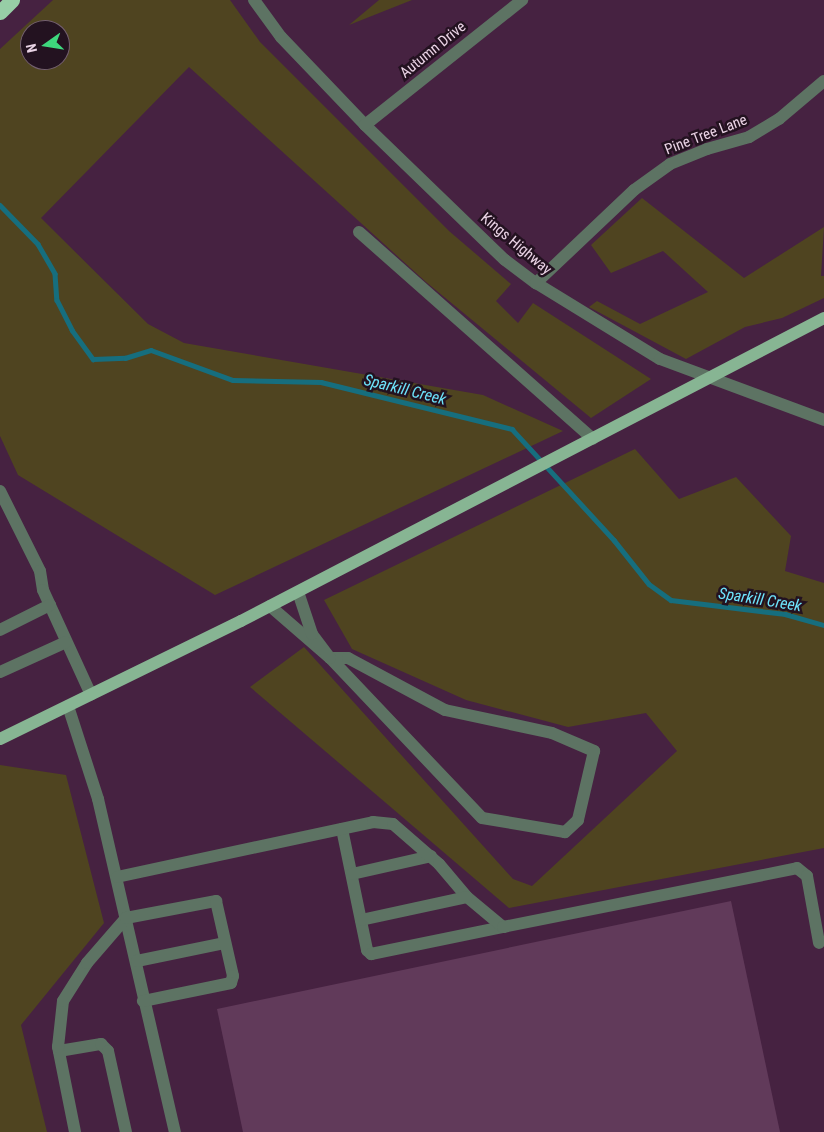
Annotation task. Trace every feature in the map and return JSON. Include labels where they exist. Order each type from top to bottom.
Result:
[{"type":"highway","points":[[0,12],[12,0]]},
{"type":"main road","points":[[0,739],[298,592],[824,318]]},
{"type":"street","name":"Kings Highway","points":[[254,0],[281,37],[365,125],[504,260],[536,283],[652,354],[707,379],[824,420]]},
{"type":"street","name":"Autumn Drive","points":[[365,125],[522,0]]},
{"type":"street","name":"Pine Tree Lane","points":[[536,283],[634,190],[670,164],[707,149],[750,137],[779,119],[824,81]]},
{"type":"street","points":[[359,232],[593,438]]},
{"type":"street","points":[[0,491],[40,571],[50,605],[91,695]]},
{"type":"street","points":[[298,592],[312,634],[330,658]]},
{"type":"street","points":[[0,630],[50,605]]},
{"type":"street","points":[[270,606],[330,658],[482,818],[565,832],[578,820],[594,751],[552,733],[445,710],[348,658],[330,658]]},
{"type":"street","points":[[0,672],[66,642]]},
{"type":"street","points":[[68,706],[98,799],[137,961],[143,1001],[175,1132]]},
{"type":"street","points":[[117,877],[373,822],[393,824],[431,856],[467,897],[504,927]]},
{"type":"street","points":[[342,828],[367,950],[378,954],[797,868],[807,876],[819,943]]},
{"type":"street","points":[[352,874],[431,856]]},
{"type":"street","points":[[361,920],[467,897]]},
{"type":"street","points":[[76,1132],[58,1051],[63,1001],[87,963],[126,918],[212,900],[216,902],[233,976],[231,983],[143,1001]]},
{"type":"street","points":[[137,961],[226,943]]},
{"type":"street","points":[[58,1051],[94,1044],[101,1044],[108,1051],[126,1132]]},
{"type":"shaded area","points":[[53,0],[230,0],[260,42],[449,231],[511,284],[496,301],[518,323],[533,303],[651,379],[591,418],[426,282],[189,67],[41,218],[148,324],[184,343],[483,395],[563,431],[215,595],[18,475],[0,436],[0,49],[20,31],[20,70],[70,70],[70,20],[31,20]]},
{"type":"shaded area","points":[[379,0],[412,0],[349,25]]},
{"type":"shaded area","points":[[642,198],[744,278],[824,227],[821,276],[824,276],[824,298],[782,318],[745,327],[686,359],[589,307],[597,301],[640,324],[708,292],[663,251],[611,273],[591,245]]},
{"type":"shaded area","points":[[635,449],[679,499],[736,477],[791,536],[785,571],[824,583],[824,848],[509,908],[250,687],[304,647],[513,879],[532,886],[677,751],[646,713],[568,727],[466,700],[352,649],[324,600]]},
{"type":"shaded area","points":[[0,765],[66,775],[104,923],[21,1025],[47,1132],[0,1132]]},
{"type":"building","points":[[731,901],[780,1132],[243,1132],[217,1009]]},
{"type":"waterway","name":"Sparkill Creek","points":[[0,205],[38,244],[55,274],[57,300],[72,330],[93,359],[125,358],[151,350],[233,380],[321,382],[512,429],[614,540],[649,584],[671,600],[785,614],[824,625]]}]
